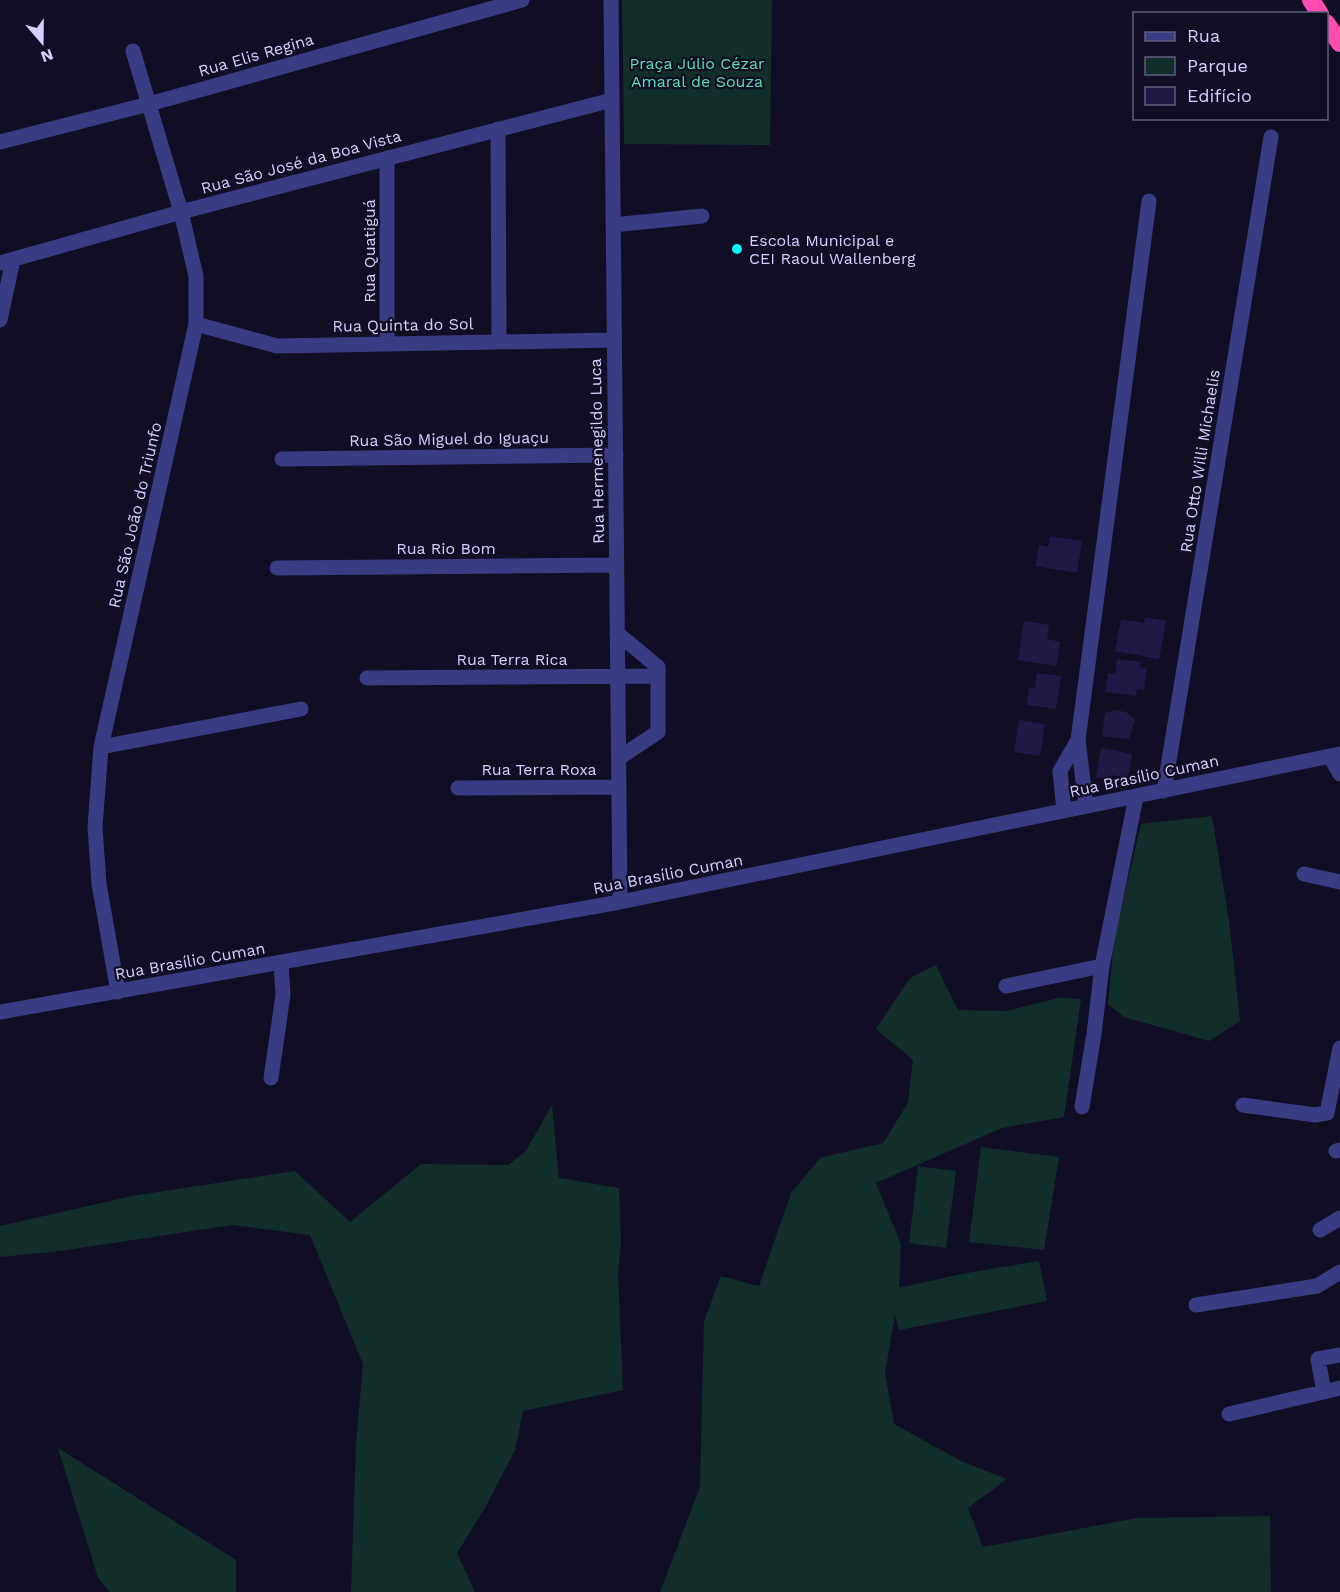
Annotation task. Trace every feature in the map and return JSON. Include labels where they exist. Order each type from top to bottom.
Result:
[{"type":"highway","points":[[1328,25],[1340,43]]},
{"type":"street","name":"Rua Elis Regina","points":[[0,142],[149,104],[522,0]]},
{"type":"street","name":"Rua Hermenegildo Luca","points":[[611,0],[620,902]]},
{"type":"street","name":"Rua São João do Triunfo","points":[[118,992],[99,884],[95,827],[102,747],[196,324],[196,276],[181,212],[133,51]]},
{"type":"street","name":"Rua São José da Boa Vista","points":[[7,262],[181,212],[612,100]]},
{"type":"street","points":[[498,129],[499,342]]},
{"type":"street","name":"Rua Otto Willi Michaelis","points":[[1164,791],[1271,137]]},
{"type":"street","name":"Rua Quatiguá","points":[[387,158],[387,344]]},
{"type":"street","points":[[1086,806],[1078,740],[1149,201]]},
{"type":"street","points":[[613,225],[702,216]]},
{"type":"street","points":[[0,320],[7,262]]},
{"type":"street","name":"Rua Quinta do Sol","points":[[196,324],[277,346],[614,340]]},
{"type":"street","name":"Rua São Miguel do Iguaçu","points":[[282,459],[616,455]]},
{"type":"street","name":"Rua Rio Bom","points":[[276,568],[617,565]]},
{"type":"street","points":[[617,633],[658,667],[658,732],[619,758]]},
{"type":"street","name":"Rua Terra Rica","points":[[367,678],[658,676]]},
{"type":"street","points":[[102,747],[301,709]]},
{"type":"street","points":[[1064,811],[1060,771],[1078,740]]},
{"type":"street","points":[[1335,755],[1340,774]]},
{"type":"street","name":"Rua Brasílio Cuman","points":[[0,1012],[620,902],[1335,755]]},
{"type":"street","name":"Rua Terra Roxa","points":[[458,788],[619,787]]},
{"type":"street","points":[[1082,1107],[1102,966],[1136,796]]},
{"type":"street","points":[[1304,874],[1340,882]]},
{"type":"street","points":[[271,1078],[283,995],[281,963]]},
{"type":"street","points":[[1006,986],[1102,966]]},
{"type":"street","points":[[1243,1105],[1315,1115],[1327,1113],[1340,1048]]},
{"type":"street","points":[[1320,1230],[1340,1218]]},
{"type":"street","points":[[1196,1305],[1317,1286],[1340,1272]]},
{"type":"street","points":[[1324,1392],[1318,1359],[1340,1355]]},
{"type":"street","points":[[1229,1414],[1340,1388]]},
{"type":"green space","name":"Praça Júlio Cézar Amaral de Souza","points":[[622,0],[772,0],[770,145],[624,144]]},
{"type":"green space","points":[[1212,816],[1229,921],[1240,1021],[1209,1041],[1124,1017],[1108,1004],[1114,939],[1141,824]]},
{"type":"green space","points":[[936,965],[958,1010],[1006,1011],[1058,998],[1081,999],[1064,1117],[1002,1128],[876,1183],[901,1244],[899,1288],[961,1274],[1039,1261],[1047,1301],[899,1330],[895,1315],[885,1373],[894,1424],[963,1462],[1007,1479],[968,1508],[983,1547],[1137,1518],[1270,1516],[1271,1592],[660,1592],[700,1487],[704,1321],[721,1276],[759,1286],[791,1193],[820,1158],[883,1143],[908,1103],[913,1060],[876,1029],[910,978]]},
{"type":"green space","points":[[552,1105],[559,1178],[619,1188],[621,1243],[618,1274],[623,1390],[523,1411],[515,1450],[485,1508],[457,1553],[475,1592],[351,1592],[356,1444],[363,1364],[310,1235],[232,1225],[60,1251],[0,1257],[0,1226],[132,1196],[295,1171],[350,1222],[421,1164],[508,1165],[526,1151]]},
{"type":"green space","points":[[981,1147],[1059,1157],[1044,1250],[969,1242]]},
{"type":"green space","points":[[918,1166],[956,1171],[946,1248],[909,1243]]},
{"type":"green space","points":[[58,1448],[236,1560],[236,1592],[110,1592],[98,1578]]},
{"type":"building","points":[[1050,536],[1082,541],[1077,573],[1035,566],[1039,545],[1048,547]]},
{"type":"building","points":[[1145,617],[1166,621],[1159,659],[1115,651],[1121,619],[1144,623]]},
{"type":"building","points":[[1024,621],[1049,625],[1047,639],[1060,642],[1056,666],[1018,660]]},
{"type":"building","points":[[1117,659],[1141,662],[1140,667],[1147,668],[1144,690],[1137,689],[1136,696],[1105,692],[1108,673],[1115,674]]},
{"type":"building","points":[[1037,673],[1061,676],[1056,709],[1027,705],[1029,687],[1035,688]]},
{"type":"building","points":[[1115,710],[1126,712],[1135,720],[1129,739],[1102,736],[1105,713]]},
{"type":"building","points":[[1019,720],[1045,724],[1040,756],[1014,752]]},
{"type":"building","points":[[1101,748],[1132,754],[1128,778],[1112,775],[1111,780],[1096,777]]},
{"type":"place","name":"Escola Municipal e CEI Raoul Wallenberg","points":[[737,249]]}]
